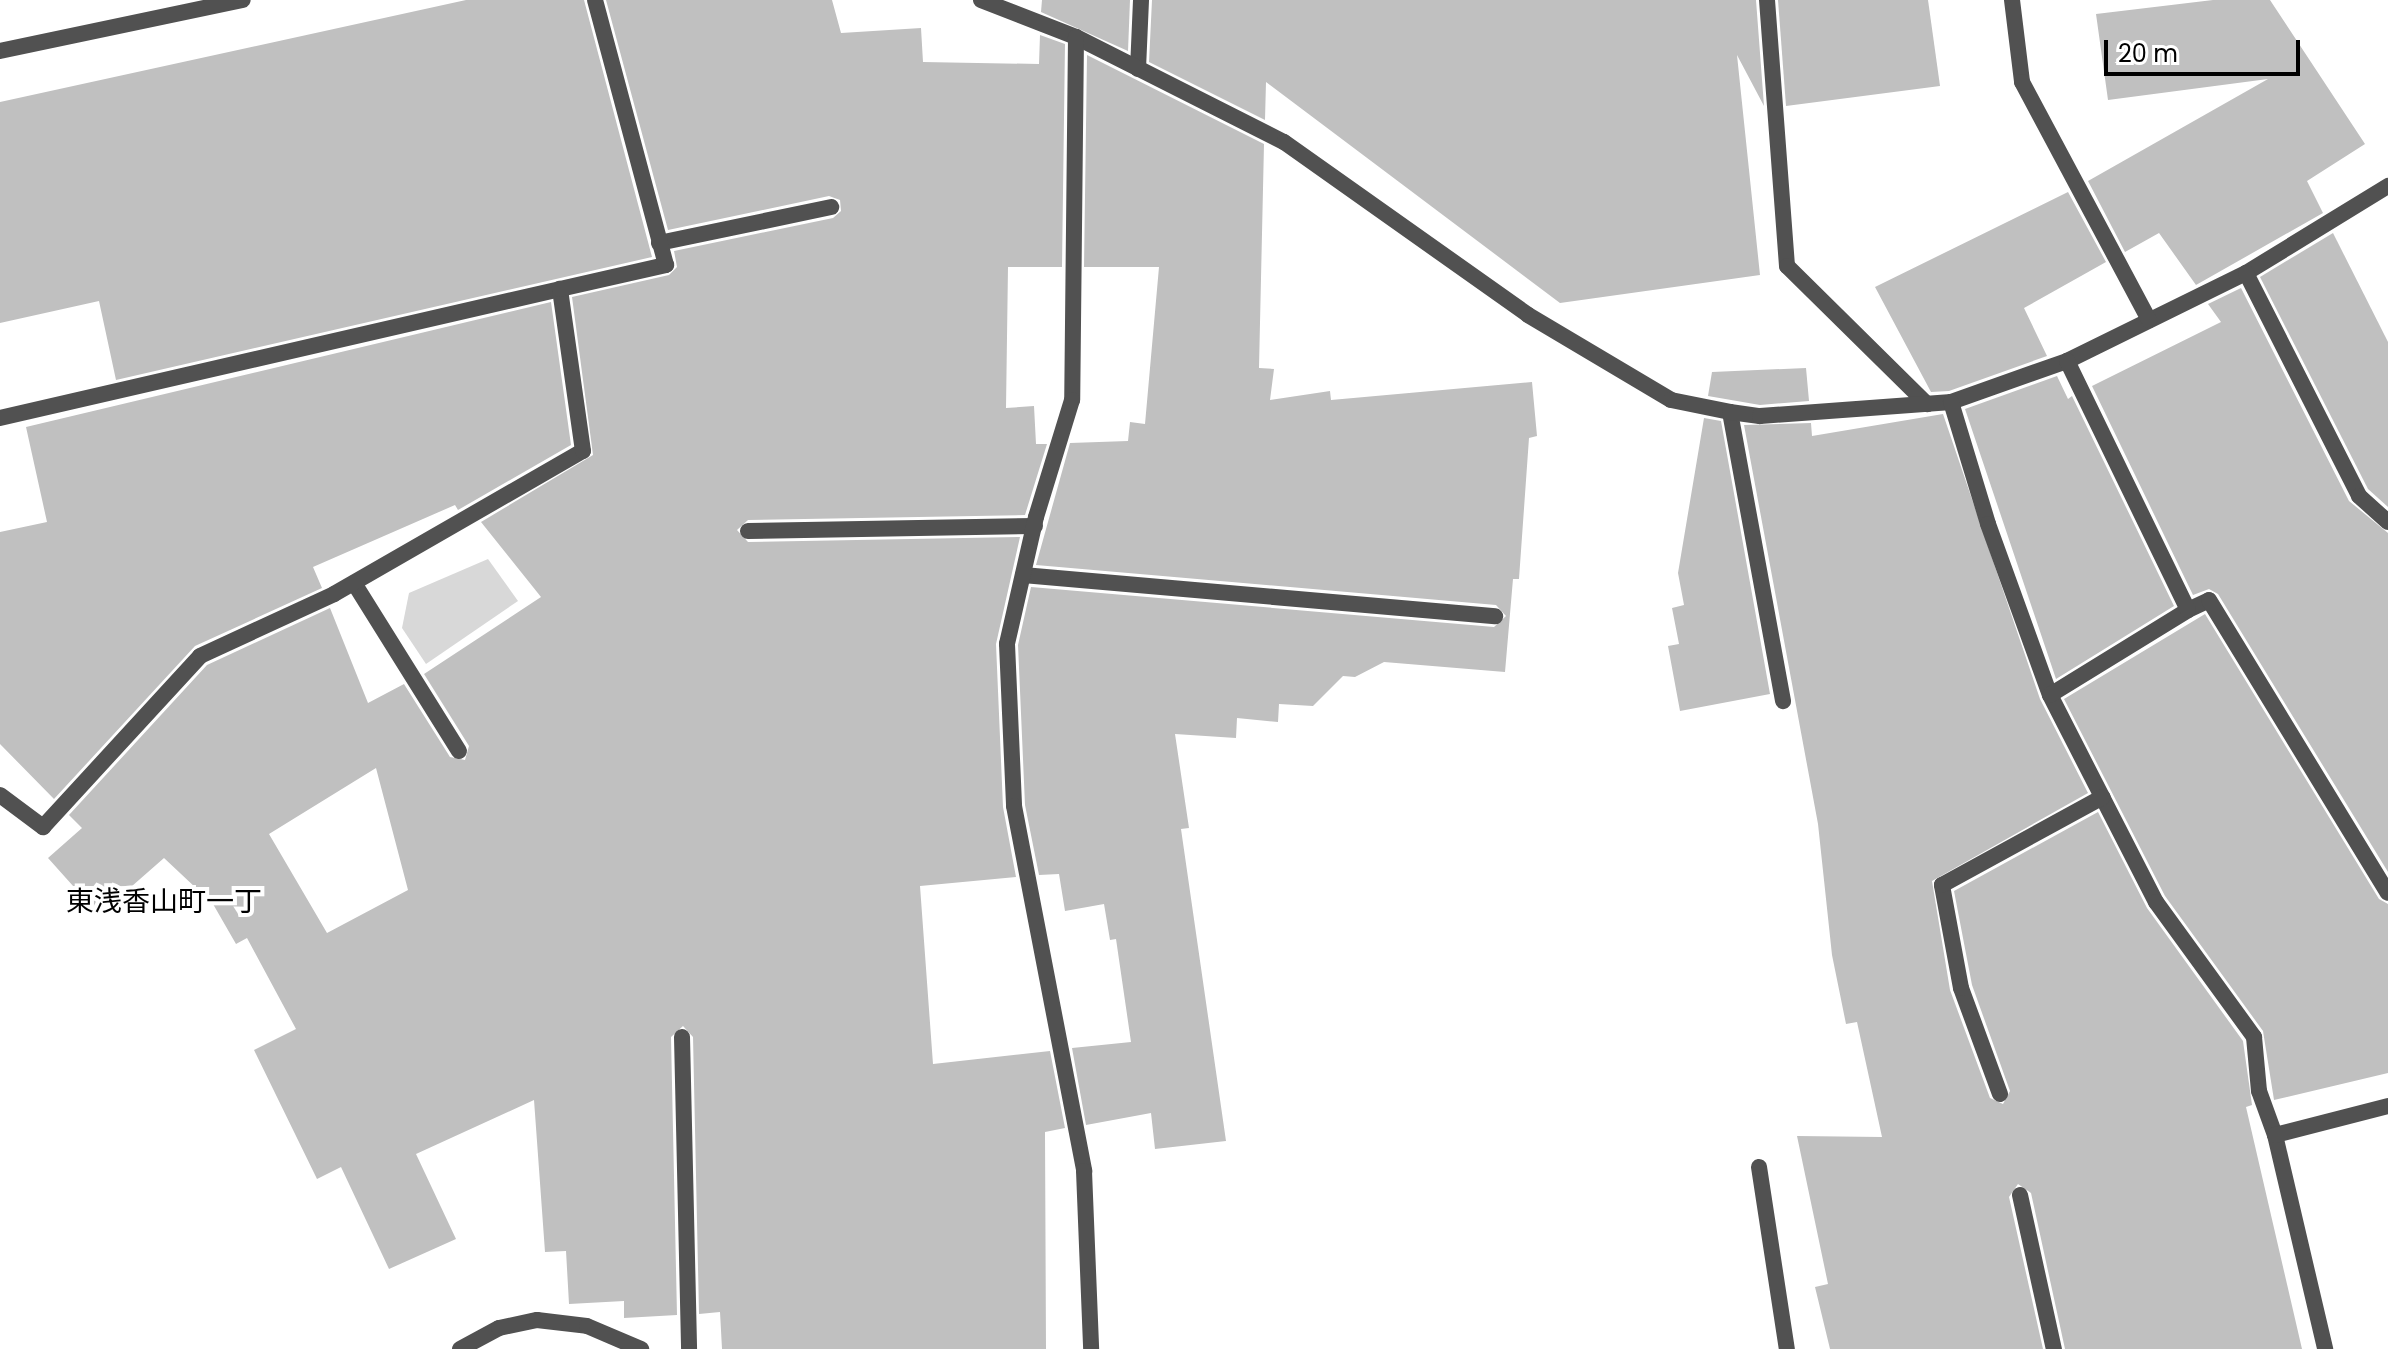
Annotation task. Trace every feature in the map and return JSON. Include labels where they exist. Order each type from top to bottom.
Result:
[{"type":"street","points":[[0,51],[243,0]]},
{"type":"street","points":[[0,418],[666,265],[595,0]]},
{"type":"street","points":[[981,0],[1076,37],[1284,142],[1528,315],[1671,400],[1760,416],[1951,402],[2067,361],[2246,273],[2388,186]]},
{"type":"street","points":[[1138,69],[1141,0]]},
{"type":"street","points":[[1767,0],[1787,266],[1927,404]]},
{"type":"street","points":[[2012,0],[2022,82],[2149,320]]},
{"type":"street","points":[[1076,37],[1072,400],[1035,526],[1007,644],[1014,806],[1084,1171],[1091,1349]]},
{"type":"street","points":[[659,243],[831,207]]},
{"type":"street","points":[[2246,273],[2359,496],[2388,522]]},
{"type":"street","points":[[0,795],[43,827],[200,656],[354,583],[583,451],[560,289]]},
{"type":"street","points":[[2067,361],[2188,610]]},
{"type":"street","points":[[1951,402],[1988,524],[2050,695],[2156,902],[2254,1037],[2259,1091],[2275,1135],[2325,1349]]},
{"type":"street","points":[[1730,412],[1783,701]]},
{"type":"street","points":[[748,531],[1035,526]]},
{"type":"street","points":[[1023,575],[1495,616]]},
{"type":"street","points":[[354,583],[459,751]]},
{"type":"street","points":[[2050,695],[2209,600],[2388,893]]},
{"type":"street","points":[[2000,1094],[1961,988],[1942,885],[2103,797]]},
{"type":"street","points":[[682,1037],[689,1349]]},
{"type":"street","points":[[2275,1135],[2388,1106]]},
{"type":"street","points":[[1759,1167],[1787,1349]]},
{"type":"street","points":[[2020,1195],[2054,1349]]},
{"type":"street","points":[[460,1349],[499,1328],[537,1320],[587,1326],[641,1349]]},
{"type":"shaded area","points":[[488,559],[518,601],[426,664],[402,628],[409,593]]},
{"type":"building","points":[[466,0],[584,0],[652,257],[116,380],[99,301],[0,323],[0,102]]},
{"type":"building","points":[[606,0],[832,0],[841,33],[921,28],[923,62],[1039,64],[1040,35],[1065,44],[1062,267],[1008,267],[1006,408],[1034,406],[1036,444],[1047,444],[1025,515],[748,520],[737,530],[748,542],[1020,537],[996,644],[1003,807],[1016,877],[920,886],[933,1064],[1050,1051],[1065,1128],[1045,1132],[1046,1349],[722,1349],[720,1312],[699,1314],[693,1037],[683,1026],[671,1037],[677,1315],[624,1318],[624,1301],[569,1304],[566,1251],[545,1252],[534,1100],[416,1154],[456,1239],[389,1269],[341,1167],[317,1179],[254,1050],[296,1029],[247,938],[236,944],[213,904],[164,858],[99,915],[48,858],[82,828],[69,815],[207,665],[330,608],[368,703],[404,684],[450,757],[465,760],[469,746],[424,674],[541,597],[481,522],[593,455],[572,297],[669,275],[677,267],[674,251],[833,218],[841,211],[840,200],[829,196],[668,230]],"holes":[[[376,768],[408,890],[327,933],[269,834]]]},
{"type":"building","points":[[1042,0],[1130,0],[1128,51],[1041,12]]},
{"type":"building","points":[[1152,0],[1756,0],[1764,106],[1737,55],[1760,275],[1560,303],[1266,82],[1265,120],[1149,62]]},
{"type":"building","points":[[1778,0],[1928,0],[1940,86],[1786,106]]},
{"type":"building","points":[[2213,0],[2270,0],[2365,144],[2307,181],[2323,213],[2196,285],[2159,233],[2125,252],[2088,181],[2268,79],[2108,100],[2096,14]]},
{"type":"building","points":[[1087,55],[1264,144],[1259,368],[1274,369],[1270,400],[1330,391],[1331,400],[1532,382],[1537,436],[1529,438],[1519,579],[1513,579],[1505,672],[1384,662],[1355,677],[1343,676],[1313,706],[1279,704],[1278,722],[1237,718],[1236,738],[1175,734],[1189,828],[1181,829],[1226,1141],[1155,1149],[1151,1113],[1086,1125],[1072,1048],[1131,1042],[1116,939],[1110,940],[1104,904],[1065,911],[1059,874],[1039,875],[1025,805],[1018,645],[1031,587],[1494,627],[1506,616],[1496,605],[1036,565],[1070,443],[1128,441],[1130,422],[1145,424],[1159,267],[1084,267]]},
{"type":"building","points":[[2068,192],[2106,262],[2024,308],[2047,356],[1949,391],[1931,392],[1875,287]]},
{"type":"building","points":[[2333,233],[2388,342],[2388,507],[2368,489],[2260,277]]},
{"type":"building","points":[[2241,288],[2349,501],[2388,533],[2388,872],[2218,594],[2209,589],[2193,595],[2092,386],[2221,322],[2208,304]]},
{"type":"building","points":[[551,302],[571,445],[458,510],[455,505],[313,567],[322,588],[195,646],[54,799],[0,744],[0,532],[47,522],[26,427]]},
{"type":"building","points":[[1806,368],[1809,401],[1760,405],[1708,396],[1712,372]]},
{"type":"building","points":[[2057,376],[2068,399],[2072,396],[2174,606],[2056,679],[1965,409]]},
{"type":"building","points":[[1943,414],[2040,699],[2088,793],[1932,881],[1950,990],[1990,1098],[2003,1104],[2010,1091],[1972,985],[1954,891],[2098,812],[2147,908],[2243,1041],[2252,1105],[2246,1107],[2302,1349],[2065,1349],[2031,1193],[2018,1184],[2009,1197],[2043,1349],[1830,1349],[1815,1287],[1828,1284],[1797,1136],[1882,1137],[1857,1022],[1846,1024],[1832,955],[1818,824],[1744,425],[1811,423],[1812,436]]},
{"type":"building","points":[[1704,418],[1721,421],[1770,694],[1680,711],[1668,646],[1679,644],[1672,608],[1684,605],[1678,573]]},
{"type":"building","points":[[2205,614],[2379,899],[2388,904],[2388,1073],[2274,1100],[2263,1031],[2165,896],[2064,699]]},
{"type":"district","name":"東浅香山町一丁","points":[[164,902]]}]
